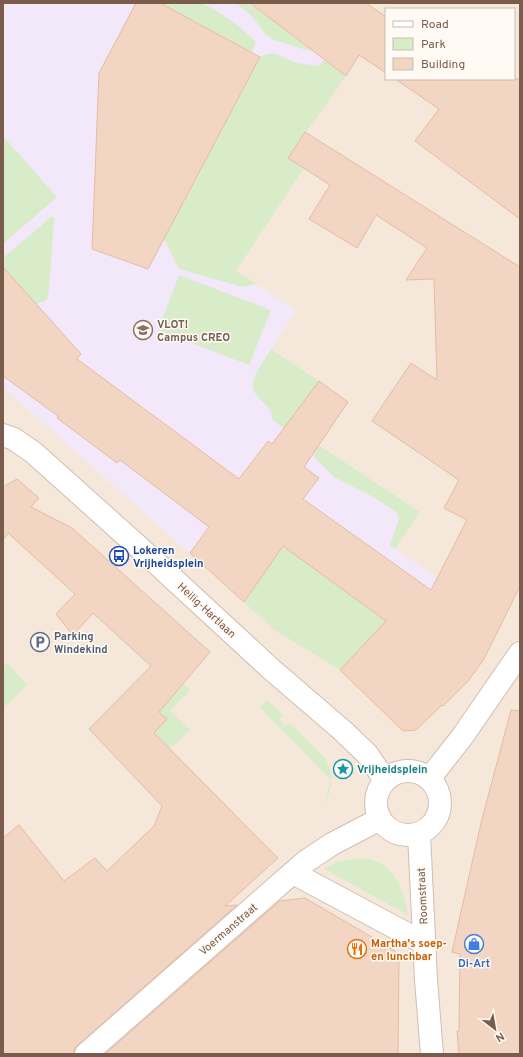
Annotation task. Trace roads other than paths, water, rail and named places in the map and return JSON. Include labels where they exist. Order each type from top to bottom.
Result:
[{"type":"street","name":"Heilig-Hartlaan","points":[[3,434],[14,438],[34,453],[141,549],[271,670],[343,731],[367,754],[385,780]]},
{"type":"street","points":[[429,778],[462,737],[520,653]]},
{"type":"street","points":[[411,771],[421,773],[429,778],[440,795],[439,814],[434,823],[419,834],[404,836],[396,834],[384,825],[376,811],[375,802],[380,787],[385,780],[393,774],[411,771]]},
{"type":"street","name":"Voermanstraat","points":[[86,1054],[305,862],[332,844],[380,819]]},
{"type":"street","name":"Roomstraat","points":[[419,834],[426,980],[432,1054]]},
{"type":"street","points":[[293,873],[424,943]]},
{"type":"place","name":"VLOT! Campus CREO","points":[[143,330]]},
{"type":"place","name":"Lokeren Vrijheidsplein","points":[[119,556]]},
{"type":"place","name":"Parking Windekind","points":[[40,642]]},
{"type":"place","name":"Vrijheidsplein","points":[[343,769]]},
{"type":"place","name":"Di-Art","points":[[474,944]]},
{"type":"place","name":"Martha's soep- en lunchbar","points":[[357,949]]}]
